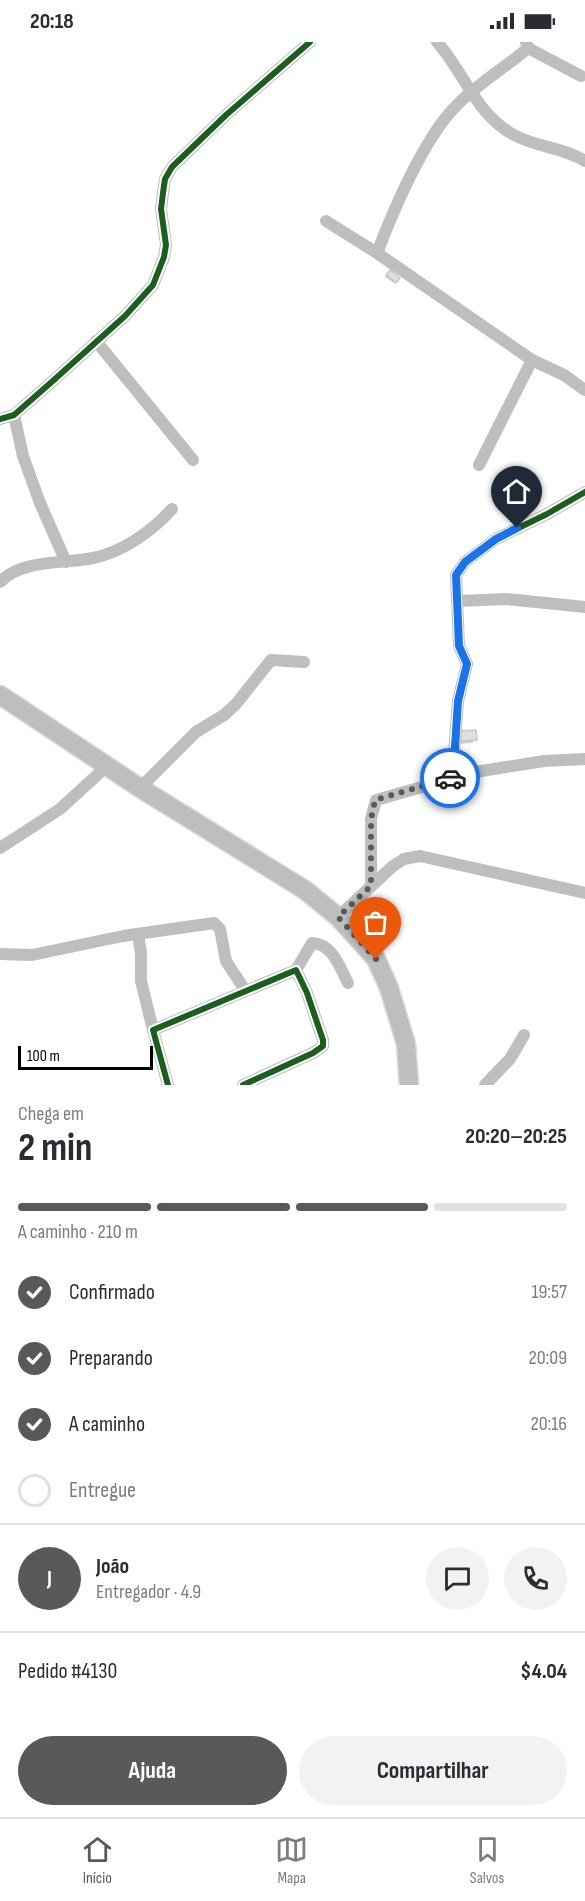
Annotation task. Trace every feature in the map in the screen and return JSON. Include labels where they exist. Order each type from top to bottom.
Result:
[{"type":"highway","points":[[0,695],[140,788],[267,865],[305,890],[338,917],[376,959],[381,970],[406,1044],[410,1085]]},
{"type":"street","points":[[0,419],[14,415],[140,300],[153,285],[166,245],[161,209],[165,179],[172,167],[226,115],[310,42]]},
{"type":"street","points":[[437,42],[470,93],[491,119],[516,137],[585,161]]},
{"type":"street","points":[[377,253],[412,174],[430,142],[454,108],[470,93],[527,45],[581,76]]},
{"type":"street","points":[[326,221],[377,253],[532,360],[564,375],[585,390]]},
{"type":"street","points":[[96,341],[193,460]]},
{"type":"street","points":[[478,465],[532,360]]},
{"type":"street","points":[[14,415],[23,456],[40,503],[66,562]]},
{"type":"street","points":[[453,778],[458,701],[467,664],[459,646],[456,575],[465,562],[496,539],[585,492]]},
{"type":"street","points":[[0,582],[5,576],[19,569],[96,558],[116,550],[159,524],[172,509]]},
{"type":"street","points":[[457,600],[507,599],[585,607]]},
{"type":"street","points":[[140,788],[196,732],[236,704],[271,660],[304,662]]},
{"type":"street","points":[[371,886],[371,819],[375,800],[475,772],[544,761],[585,759]]},
{"type":"street","points":[[0,848],[60,809],[106,766]]},
{"type":"street","points":[[338,917],[393,866],[404,859],[420,855],[585,893]]},
{"type":"street","points":[[0,954],[32,955],[138,934],[216,924],[220,929],[226,961],[245,990]]},
{"type":"street","points":[[138,934],[141,981],[168,1085]]},
{"type":"street","points":[[153,1030],[296,970],[312,942],[328,949],[335,957],[348,983]]},
{"type":"street","points":[[243,1085],[303,1058],[323,1046],[307,993],[296,970]]},
{"type":"street","points":[[485,1085],[510,1059],[524,1035]]},
{"type":"building","points":[[390,270],[400,278],[396,283],[386,275]]},
{"type":"building","points":[[476,730],[477,740],[461,741],[460,731]]},
{"type":"cycle path","points":[[0,419],[14,415],[125,316],[153,285],[164,257],[166,245],[161,209],[165,179],[172,167],[226,115],[310,42]]},
{"type":"cycle path","points":[[452,778],[458,701],[467,664],[459,646],[456,575],[465,562],[496,539],[585,492]]},
{"type":"cycle path","points":[[168,1085],[153,1030],[296,970],[307,993],[323,1046],[313,1053],[243,1085]]},
{"type":"way so far","points":[[376,959],[338,917],[371,886],[371,819],[375,800],[450,778]]},
{"type":"route","points":[[450,778],[453,778],[458,701],[467,664],[459,646],[456,575],[465,562],[496,539],[517,528]]}]
